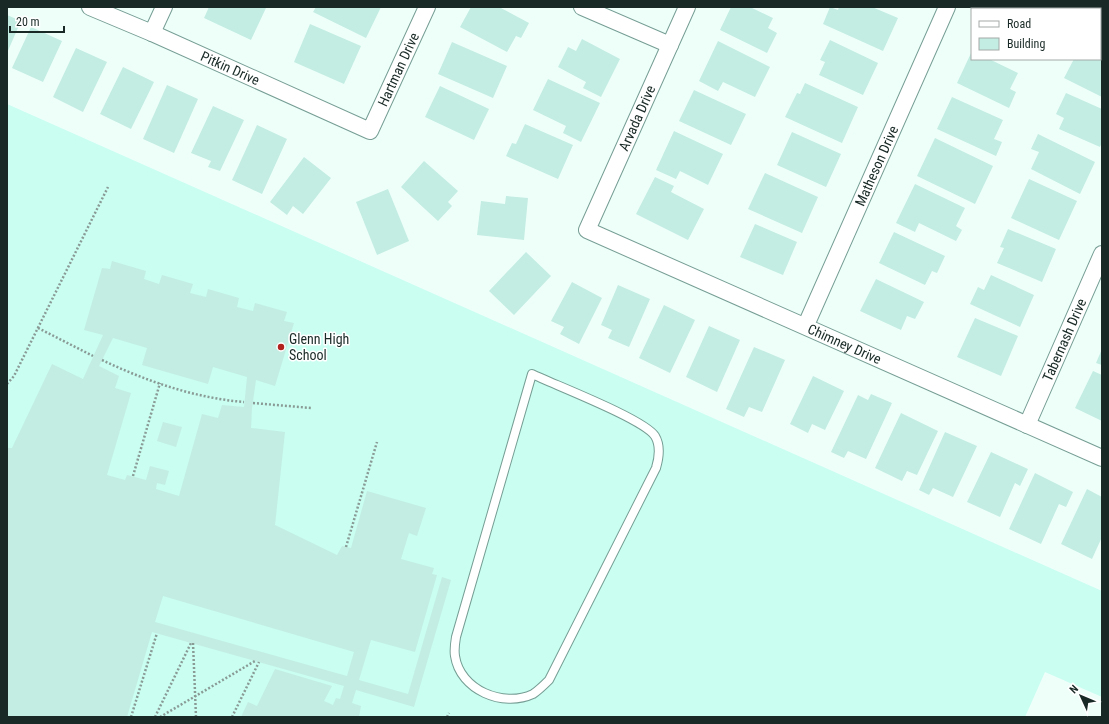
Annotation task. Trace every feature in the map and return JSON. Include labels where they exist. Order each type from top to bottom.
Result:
[{"type":"street","name":"Pitkin Drive","points":[[90,7],[152,33],[370,132]]},
{"type":"street","points":[[152,33],[164,7]]},
{"type":"street","name":"Hartman Drive","points":[[370,132],[427,7]]},
{"type":"street","points":[[582,7],[670,46]]},
{"type":"street","name":"Arvada Drive","points":[[587,230],[687,7]]},
{"type":"street","name":"Matheson Drive","points":[[806,325],[947,7]]},
{"type":"street","name":"Chimney Drive","points":[[587,230],[806,325],[1102,458]]},
{"type":"street","name":"Tabernash Drive","points":[[1027,425],[1102,254]]},
{"type":"lane","points":[[532,374],[640,422],[655,436],[659,447],[659,458],[653,476],[549,680],[532,694],[509,698],[486,694],[468,682],[461,673],[454,654],[456,637],[532,374]]},
{"type":"path","points":[[7,384],[14,376],[108,187]]},
{"type":"path","points":[[38,328],[93,356]]},
{"type":"path","points":[[102,360],[137,376],[160,383],[221,401],[244,402]]},
{"type":"path","points":[[133,476],[160,383]]},
{"type":"path","points":[[253,402],[311,408]]},
{"type":"path","points":[[346,547],[377,442]]},
{"type":"path","points":[[131,717],[156,633]]},
{"type":"path","points":[[155,717],[192,643],[196,717]]},
{"type":"path","points":[[160,717],[255,661]]},
{"type":"path","points":[[232,717],[259,662]]},
{"type":"path","points":[[447,717],[449,713]]},
{"type":"shaded area","name":"Glenn High School","points":[[7,104],[1102,591],[1102,697],[1045,672],[1025,717],[7,717]]},
{"type":"building","points":[[209,7],[266,8],[251,40],[204,18]]},
{"type":"building","points":[[316,7],[381,7],[366,38],[313,12]]},
{"type":"building","points":[[471,7],[499,7],[529,23],[521,38],[516,36],[507,52],[460,27]]},
{"type":"building","points":[[731,7],[750,7],[773,18],[768,28],[777,33],[767,53],[720,30]]},
{"type":"building","points":[[830,7],[838,10],[839,7],[872,7],[898,18],[883,51],[823,24]]},
{"type":"building","points":[[1026,7],[1063,7],[1062,8]]},
{"type":"building","points":[[7,15],[21,21],[7,53]]},
{"type":"building","points":[[310,24],[361,46],[344,84],[294,62]]},
{"type":"building","points":[[31,27],[62,41],[43,82],[12,68]]},
{"type":"building","points":[[582,39],[620,59],[601,97],[583,88],[586,82],[558,67],[568,47],[576,51]]},
{"type":"building","points":[[830,40],[878,63],[863,95],[819,75],[825,62],[820,60]]},
{"type":"building","points":[[718,41],[770,67],[755,97],[723,82],[718,91],[699,81]]},
{"type":"building","points":[[452,42],[507,66],[493,98],[438,74]]},
{"type":"building","points":[[76,48],[107,62],[83,112],[53,97]]},
{"type":"building","points":[[1102,52],[1102,97],[1064,78],[1073,60],[1101,60]]},
{"type":"building","points":[[971,53],[971,60],[991,60],[1018,73],[1010,89],[1016,92],[1009,108],[957,83]]},
{"type":"building","points":[[123,67],[154,82],[131,129],[100,114]]},
{"type":"building","points":[[548,79],[600,103],[581,142],[563,133],[566,126],[533,110]]},
{"type":"building","points":[[805,83],[858,107],[842,143],[785,117],[797,93],[800,94]]},
{"type":"building","points":[[167,85],[198,99],[174,153],[143,139]]},
{"type":"building","points":[[440,86],[489,109],[474,140],[425,117]]},
{"type":"building","points":[[694,90],[746,114],[731,145],[679,121]]},
{"type":"building","points":[[1066,93],[1102,109],[1102,142],[1100,147],[1059,129],[1064,118],[1056,114]]},
{"type":"building","points":[[952,97],[1003,120],[994,139],[1002,142],[996,156],[937,129]]},
{"type":"building","points":[[213,106],[244,120],[220,171],[208,167],[211,161],[191,153]]},
{"type":"building","points":[[525,124],[573,145],[558,179],[506,156],[512,143],[516,144]]},
{"type":"building","points":[[257,125],[287,139],[262,194],[232,180]]},
{"type":"building","points":[[674,131],[723,154],[708,185],[680,171],[676,179],[656,170]]},
{"type":"building","points":[[792,132],[841,154],[826,187],[777,165]]},
{"type":"building","points":[[1038,134],[1095,162],[1080,194],[1031,169],[1039,152],[1031,149]]},
{"type":"building","points":[[935,138],[993,166],[975,204],[917,176]]},
{"type":"building","points":[[304,157],[331,178],[303,214],[293,206],[287,215],[270,202]]},
{"type":"building","points":[[424,161],[458,191],[448,202],[452,206],[438,221],[401,187]]},
{"type":"building","points":[[765,173],[818,197],[802,233],[748,209]]},
{"type":"building","points":[[655,177],[674,186],[671,192],[704,209],[688,240],[636,214]]},
{"type":"building","points":[[1029,179],[1077,201],[1059,240],[1011,218]]},
{"type":"building","points":[[915,184],[965,208],[956,226],[962,230],[956,241],[919,223],[915,232],[896,223]]},
{"type":"building","points":[[388,189],[409,241],[377,255],[356,202]]},
{"type":"building","points":[[506,196],[528,198],[524,240],[477,235],[481,201],[505,204]]},
{"type":"building","points":[[755,224],[797,242],[783,275],[740,257]]},
{"type":"building","points":[[1008,229],[1056,249],[1042,282],[997,263],[1004,248],[1000,247]]},
{"type":"building","points":[[894,232],[945,256],[937,273],[932,271],[925,285],[879,263]]},
{"type":"building","points":[[526,252],[551,276],[514,315],[489,291]]},
{"type":"building","points":[[112,261],[146,271],[144,279],[159,284],[162,275],[193,284],[190,293],[206,297],[208,289],[239,298],[237,307],[253,311],[255,303],[287,312],[284,321],[294,323],[275,386],[256,380],[252,408],[251,428],[285,432],[275,525],[337,555],[342,546],[351,548],[367,491],[426,508],[417,536],[409,533],[401,559],[434,568],[432,574],[437,575],[415,652],[371,640],[359,680],[408,694],[442,577],[451,580],[414,707],[356,690],[352,703],[361,706],[359,717],[241,717],[248,702],[257,706],[275,669],[332,686],[324,701],[333,705],[336,698],[340,699],[344,686],[152,632],[127,717],[7,717],[7,448],[12,448],[52,364],[83,379],[103,335],[84,330],[102,268],[110,269]],"holes":[[[113,338],[147,348],[142,365],[208,384],[213,367],[247,377],[244,407],[222,405],[218,418],[202,414],[179,496],[156,489],[157,483],[165,485],[169,471],[150,466],[146,480],[127,475],[125,480],[107,475],[131,393],[115,388],[119,376],[99,366]],[[163,596],[354,652],[347,676],[155,622]]]},
{"type":"building","points":[[991,275],[1034,295],[1020,327],[970,304],[978,287],[984,290]]},
{"type":"building","points":[[876,279],[924,302],[915,319],[907,316],[901,330],[860,311]]},
{"type":"building","points":[[572,282],[602,298],[579,344],[560,334],[564,327],[551,321]]},
{"type":"building","points":[[618,285],[650,299],[629,347],[608,338],[612,330],[601,325]]},
{"type":"building","points":[[664,305],[695,320],[670,373],[639,358]]},
{"type":"building","points":[[975,318],[1018,336],[1001,376],[957,357]]},
{"type":"building","points":[[709,326],[740,340],[717,392],[686,377]]},
{"type":"building","points":[[754,347],[785,360],[762,412],[749,407],[744,417],[726,409]]},
{"type":"building","points":[[1102,349],[1102,365],[1096,363]]},
{"type":"building","points":[[1093,371],[1102,375],[1102,421],[1075,408]]},
{"type":"building","points":[[813,376],[844,391],[825,430],[812,424],[808,433],[790,424]]},
{"type":"building","points":[[871,394],[892,403],[866,459],[848,451],[844,458],[831,452],[858,395],[868,400]]},
{"type":"building","points":[[901,413],[938,431],[917,475],[907,471],[902,481],[875,468]]},
{"type":"building","points":[[163,422],[182,427],[176,447],[157,441]]},
{"type":"building","points":[[945,432],[977,446],[953,497],[933,488],[929,495],[919,490]]},
{"type":"building","points":[[991,452],[1028,469],[1020,486],[1015,483],[1000,517],[967,502]]},
{"type":"building","points":[[1035,473],[1073,492],[1066,507],[1059,504],[1041,544],[1009,529]]},
{"type":"building","points":[[1087,489],[1102,497],[1102,537],[1092,559],[1061,544]]},
{"type":"place","name":"Glenn High School","points":[[281,347]]}]
